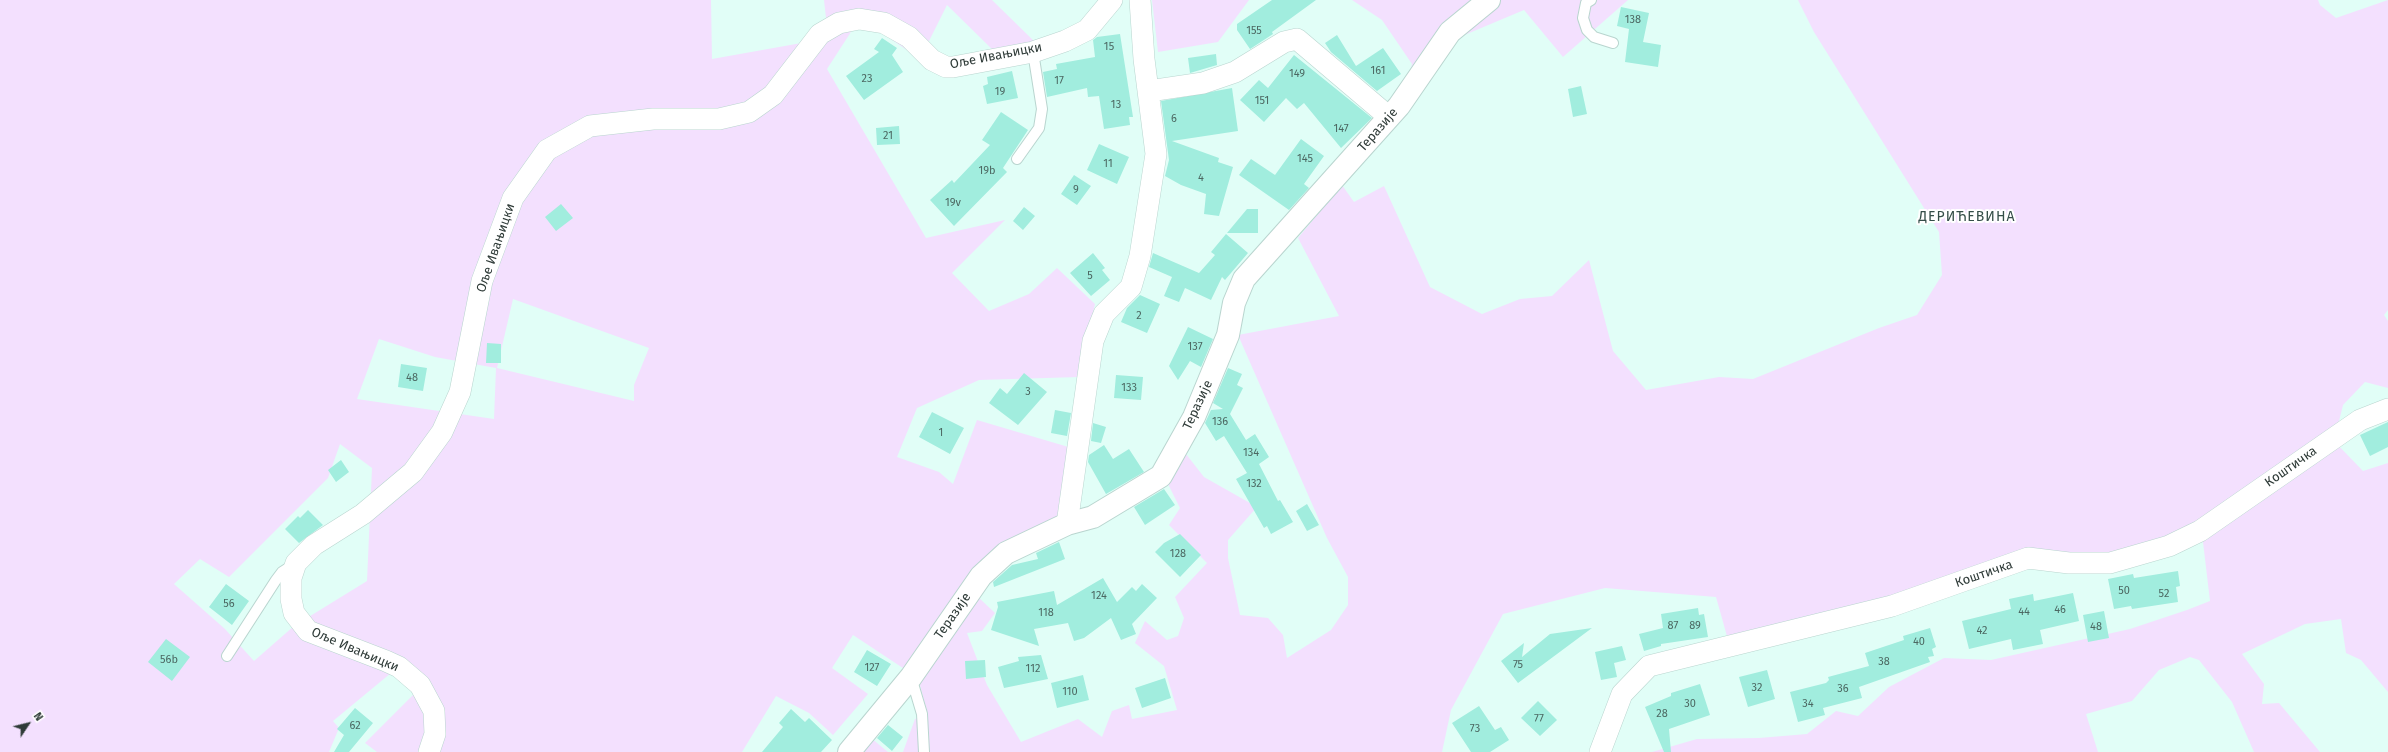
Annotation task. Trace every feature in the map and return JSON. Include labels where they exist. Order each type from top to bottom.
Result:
[{"type":"street","name":"Оље Ивањицки","points":[[430,752],[435,734],[434,711],[420,685],[392,664],[317,636],[300,623],[294,613],[291,599],[291,578],[296,563],[314,545],[363,514],[413,472],[442,432],[460,392],[482,281],[513,198],[547,150],[590,126],[653,119],[719,119],[749,112],[762,104],[778,90],[820,34],[829,27],[849,20],[871,20],[898,28],[932,60],[946,67],[1033,52],[1077,36],[1096,20],[1112,0]]},
{"type":"street","points":[[1067,524],[1093,342],[1104,314],[1130,287],[1140,256],[1156,154],[1140,0]]},
{"type":"street","name":"Теразије","points":[[849,752],[911,677],[981,576],[1006,553],[1067,524],[1093,517],[1160,476],[1194,418],[1228,335],[1234,303],[1244,279],[1389,117],[1450,32],[1489,0]]},
{"type":"street","points":[[1149,91],[1204,83],[1228,74],[1284,42],[1297,39],[1389,117]]},
{"type":"street","name":"Коштичка","points":[[1600,752],[1622,694],[1649,666],[1892,606],[2028,558],[2069,563],[2110,563],[2169,546],[2200,531],[2360,420],[2388,409]]},
{"type":"lane","points":[[1591,0],[1586,3],[1583,18],[1587,30],[1594,37],[1613,43]]},
{"type":"lane","points":[[1017,159],[1039,128],[1042,109],[1033,52]]},
{"type":"lane","points":[[227,656],[276,580],[286,568],[296,563]]},
{"type":"lane","points":[[911,677],[922,714],[924,752]]},
{"type":"shaded area","points":[[0,0],[711,0],[712,59],[807,42],[826,18],[824,0],[992,0],[1038,45],[1000,57],[947,5],[920,59],[860,18],[827,69],[926,238],[1005,220],[952,273],[989,311],[1029,294],[1057,268],[1095,304],[1079,377],[979,380],[917,408],[897,457],[939,472],[953,484],[977,420],[1082,451],[1075,512],[1007,547],[977,596],[995,613],[982,631],[967,633],[987,685],[1021,742],[1078,719],[1102,737],[1112,711],[1129,705],[1132,719],[1177,710],[1164,666],[1135,643],[1145,621],[1167,640],[1178,636],[1184,618],[1175,597],[1207,563],[1169,525],[1180,508],[1168,484],[1186,454],[1204,477],[1257,507],[1228,540],[1228,558],[1240,615],[1268,618],[1283,635],[1287,658],[1331,630],[1348,605],[1348,577],[1327,538],[1238,335],[1339,316],[1298,238],[1342,185],[1354,202],[1384,186],[1430,287],[1482,314],[1520,299],[1552,296],[1589,260],[1613,351],[1646,390],[1719,377],[1753,379],[1879,328],[1917,315],[1942,275],[1939,232],[1814,32],[1798,0],[2318,0],[2320,5],[2336,18],[2388,0],[2388,310],[2384,315],[2388,321],[2388,388],[2365,382],[2343,405],[2334,441],[2363,471],[2388,463],[2388,692],[2361,660],[2346,653],[2341,619],[2305,624],[2242,654],[2264,684],[2262,704],[2279,703],[2320,752],[2254,752],[2232,702],[2199,660],[2190,657],[2159,670],[2132,701],[2086,714],[2098,752],[1652,752],[1697,739],[1759,738],[1807,734],[1836,711],[1858,716],[1889,687],[1944,658],[1991,660],[2130,629],[2187,610],[2210,601],[2203,542],[2029,569],[1732,654],[1716,597],[1605,588],[1503,614],[1451,710],[1442,752],[903,752],[915,719],[928,715],[918,678],[853,635],[832,668],[868,694],[833,735],[809,713],[776,696],[742,752],[377,752],[365,743],[418,690],[391,673],[333,721],[339,728],[329,752],[0,752]],"holes":[[[513,299],[649,348],[634,385],[634,401],[497,368]],[[379,339],[435,357],[496,368],[494,419],[357,399]],[[340,444],[372,468],[367,581],[294,626],[254,661],[225,629],[174,584],[200,559],[229,577],[328,478]]]},
{"type":"shaded area","points":[[1152,0],[1249,0],[1218,42],[1158,52]]},
{"type":"shaded area","points":[[1352,0],[1628,0],[1563,57],[1524,10],[1455,39],[1396,126],[1412,64],[1382,20]]},
{"type":"shaded area","points":[[871,738],[888,752],[858,752]]},
{"type":"building","points":[[1272,0],[1316,0],[1272,32],[1273,34],[1250,49],[1237,30],[1237,24]]},
{"type":"building","points":[[1621,7],[1649,13],[1643,42],[1661,45],[1658,67],[1625,62],[1629,29],[1617,26]]},
{"type":"building","points":[[1120,34],[1133,117],[1129,117],[1130,125],[1104,129],[1099,96],[1088,97],[1087,88],[1047,97],[1043,72],[1057,69],[1056,64],[1095,57],[1093,40],[1097,37]]},
{"type":"building","points":[[1337,35],[1356,66],[1383,48],[1401,74],[1377,91],[1331,52],[1325,43]]},
{"type":"building","points":[[882,38],[897,48],[892,55],[903,72],[864,100],[846,76],[879,52],[874,49]]},
{"type":"building","points":[[1216,54],[1217,65],[1190,73],[1188,58]]},
{"type":"building","points":[[1294,55],[1372,118],[1341,148],[1304,103],[1297,109],[1286,98],[1264,122],[1240,100],[1259,80],[1268,88]]},
{"type":"building","points":[[1012,71],[1018,98],[987,104],[983,86],[988,84],[987,77]]},
{"type":"building","points":[[1581,86],[1587,114],[1573,117],[1568,89]]},
{"type":"building","points":[[1232,88],[1238,131],[1172,141],[1219,158],[1218,162],[1233,167],[1219,216],[1204,214],[1206,194],[1181,185],[1165,176],[1169,160],[1161,101]]},
{"type":"building","points":[[1001,112],[1028,130],[1003,168],[1007,172],[954,226],[930,200],[952,180],[954,183],[990,145],[982,140]]},
{"type":"building","points":[[899,126],[900,144],[877,145],[876,128]]},
{"type":"building","points":[[1301,139],[1324,156],[1304,184],[1309,188],[1289,210],[1239,175],[1251,159],[1275,175]]},
{"type":"building","points":[[1099,144],[1129,157],[1117,184],[1087,170]]},
{"type":"building","points":[[1074,175],[1091,186],[1077,205],[1061,194]]},
{"type":"building","points":[[561,204],[573,218],[556,231],[545,217]]},
{"type":"building","points":[[1024,207],[1035,216],[1023,230],[1013,221]]},
{"type":"building","points":[[1247,209],[1258,209],[1258,233],[1227,233]]},
{"type":"building","points":[[1226,234],[1248,253],[1225,280],[1222,277],[1211,300],[1185,288],[1179,302],[1164,296],[1172,277],[1149,267],[1153,253],[1199,273],[1215,255],[1211,252]]},
{"type":"building","points":[[1093,253],[1105,268],[1102,270],[1110,280],[1091,296],[1070,273]]},
{"type":"building","points":[[1140,295],[1160,304],[1147,333],[1121,322],[1127,308]]},
{"type":"building","points":[[1188,327],[1213,339],[1201,367],[1190,361],[1178,380],[1169,366]]},
{"type":"building","points":[[487,343],[501,344],[501,363],[486,363]]},
{"type":"building","points":[[401,364],[427,368],[423,391],[398,387]]},
{"type":"building","points":[[1228,368],[1242,374],[1237,385],[1243,388],[1230,414],[1246,440],[1255,434],[1269,457],[1259,464],[1278,501],[1280,500],[1293,522],[1271,534],[1267,526],[1264,528],[1236,479],[1247,473],[1224,436],[1216,441],[1205,423],[1211,410],[1223,409],[1213,403]]},
{"type":"building","points":[[1024,373],[1047,392],[1018,425],[989,403],[1000,388],[1007,394]]},
{"type":"building","points":[[1116,375],[1143,377],[1141,400],[1114,398]]},
{"type":"building","points":[[1055,410],[1071,413],[1067,436],[1051,433]]},
{"type":"building","points":[[932,412],[964,428],[950,454],[919,437]]},
{"type":"building","points":[[2388,422],[2388,447],[2370,456],[2360,435]]},
{"type":"building","points":[[1093,423],[1106,427],[1101,443],[1091,441]]},
{"type":"building","points":[[1104,445],[1113,459],[1129,449],[1144,472],[1106,494],[1088,462],[1089,455]]},
{"type":"building","points":[[341,460],[349,472],[336,482],[328,470]]},
{"type":"building","points":[[1164,489],[1175,505],[1145,525],[1134,507]]},
{"type":"building","points":[[1307,504],[1319,525],[1307,531],[1296,511]]},
{"type":"building","points":[[308,510],[323,525],[299,543],[285,529],[298,516],[300,518]]},
{"type":"building","points":[[1180,534],[1201,555],[1180,577],[1155,552],[1164,543]]},
{"type":"building","points":[[1059,542],[1065,559],[994,587],[993,582],[1012,565],[1038,559],[1036,553]]},
{"type":"building","points":[[2178,571],[2180,586],[2176,587],[2178,602],[2132,609],[2131,606],[2114,609],[2108,579],[2133,574],[2134,578]]},
{"type":"building","points":[[1103,578],[1117,602],[1132,587],[1136,591],[1142,584],[1157,598],[1132,624],[1136,634],[1121,640],[1111,618],[1084,638],[1074,641],[1068,623],[1034,629],[1039,646],[991,630],[998,607],[997,602],[1054,591],[1057,605]]},
{"type":"building","points":[[226,584],[249,601],[232,625],[209,607]]},
{"type":"building","points":[[2073,593],[2079,621],[2040,630],[2043,644],[2013,650],[2011,639],[1969,649],[1962,621],[2011,609],[2009,599],[2033,594],[2034,601]]},
{"type":"building","points":[[1698,608],[1699,615],[1704,614],[1708,637],[1661,644],[1661,646],[1644,651],[1639,634],[1663,628],[1661,614]]},
{"type":"building","points":[[2104,611],[2109,638],[2088,642],[2083,615]]},
{"type":"building","points":[[1592,628],[1518,683],[1501,661],[1524,643],[1522,657],[1550,634]]},
{"type":"building","points":[[1930,628],[1936,647],[1932,649],[1934,656],[1928,657],[1930,662],[1859,687],[1862,698],[1823,708],[1825,715],[1798,722],[1790,692],[1826,683],[1829,680],[1828,677],[1869,666],[1865,653],[1904,640],[1903,636]]},
{"type":"building","points":[[166,639],[190,657],[172,681],[148,662]]},
{"type":"building","points":[[1622,646],[1626,660],[1614,663],[1617,677],[1601,680],[1595,652]]},
{"type":"building","points":[[867,650],[891,664],[877,686],[854,672]]},
{"type":"building","points":[[1041,655],[1048,679],[1004,688],[998,667],[1019,661],[1018,657]]},
{"type":"building","points":[[985,660],[986,677],[966,679],[965,661]]},
{"type":"building","points":[[1767,670],[1775,699],[1748,707],[1739,677]]},
{"type":"building","points":[[1083,675],[1089,700],[1057,708],[1051,683]]},
{"type":"building","points":[[1165,678],[1171,698],[1142,708],[1135,688]]},
{"type":"building","points":[[1700,684],[1710,715],[1669,729],[1671,752],[1664,752],[1645,707],[1671,696],[1671,693]]},
{"type":"building","points":[[1538,701],[1557,720],[1540,736],[1521,718]]},
{"type":"building","points":[[1479,706],[1495,730],[1501,727],[1509,740],[1490,752],[1471,752],[1452,723]]},
{"type":"building","points":[[355,708],[373,723],[349,752],[334,752],[344,735],[337,729]]},
{"type":"building","points":[[791,709],[805,722],[809,718],[832,740],[821,752],[762,752],[783,727],[779,723]]},
{"type":"building","points":[[888,725],[903,737],[892,751],[877,738]]},
{"type":"district","name":"ДЕРИЋЕВИНА","points":[[1967,217]]}]
